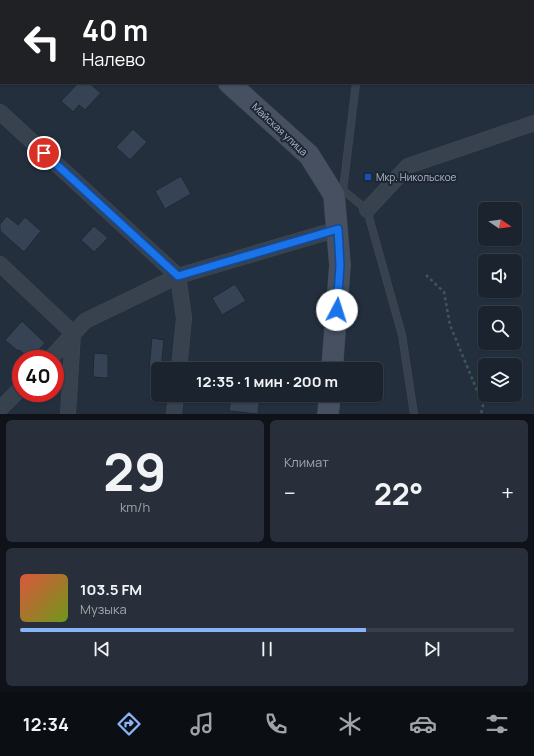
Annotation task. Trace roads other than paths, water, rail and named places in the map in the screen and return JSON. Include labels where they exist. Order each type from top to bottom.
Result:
[{"type":"street","name":"Майская улица","points":[[230,84],[309,155],[338,192],[340,265],[333,362]]},
{"type":"street","points":[[0,112],[178,276],[184,318],[180,362]]},
{"type":"street","points":[[367,210],[408,166],[534,123]]},
{"type":"street","points":[[58,350],[84,321],[178,276],[338,229]]},
{"type":"street","points":[[0,264],[73,333]]},
{"type":"street","points":[[68,414],[73,333]]},
{"type":"street","points":[[0,409],[12,397]]},
{"type":"street","points":[[174,414],[175,402]]},
{"type":"street","points":[[328,414],[329,402]]},
{"type":"lane","points":[[356,84],[338,192],[367,210],[402,335],[414,414]]},
{"type":"place","name":"Мкр. Никольское","points":[[368,177]]}]
